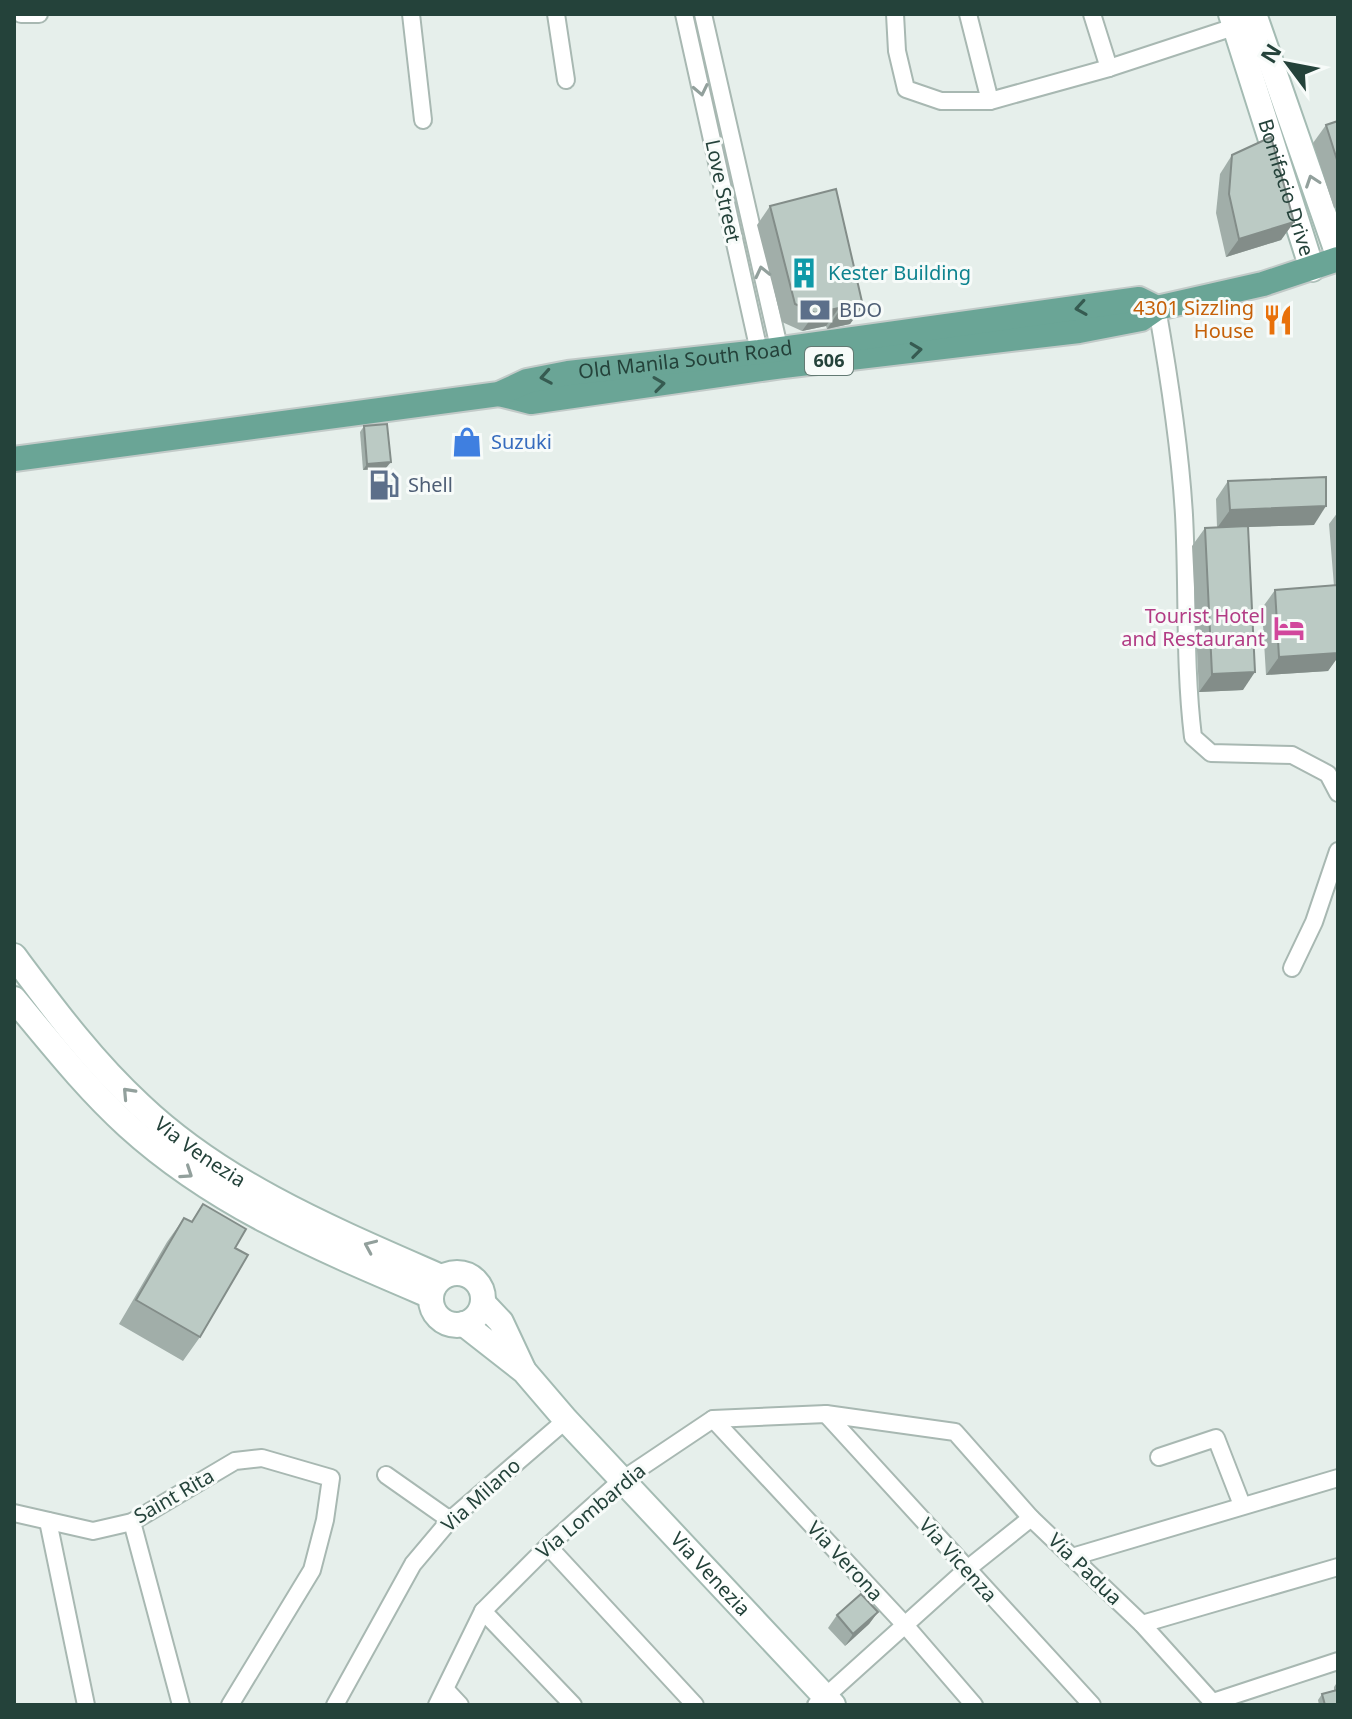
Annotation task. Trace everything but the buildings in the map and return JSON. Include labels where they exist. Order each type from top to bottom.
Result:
[{"type":"main road","name":"606","points":[[1312,269],[1338,257]]},
{"type":"main road","name":"Old Manila South Road","points":[[14,459],[499,394],[531,402],[771,358],[1079,331],[1141,319],[1157,308],[1263,284],[1312,269]]},
{"type":"street","points":[[21,14],[39,14]]},
{"type":"street","points":[[411,14],[423,120]]},
{"type":"street","points":[[556,14],[566,80]]},
{"type":"street","name":"Love Street","points":[[684,14],[771,358]]},
{"type":"street","name":"Love Street","points":[[703,14],[771,358]]},
{"type":"street","points":[[895,14],[897,51],[906,89],[941,101],[990,101],[1109,68],[1244,18]]},
{"type":"street","points":[[968,14],[990,101]]},
{"type":"street","points":[[1092,14],[1109,68]]},
{"type":"street","name":"Bonifacio Drive","points":[[1244,18],[1338,257]]},
{"type":"street","name":"Bonifacio Drive","points":[[1244,18],[1312,269]]},
{"type":"street","points":[[1157,308],[1184,514],[1189,701],[1193,737],[1211,753],[1292,755],[1328,774],[1338,793]]},
{"type":"street","points":[[1292,968],[1314,922],[1338,851]]},
{"type":"street","name":"Via Venezia","points":[[14,956],[82,1045],[141,1106],[197,1151],[271,1198],[436,1287]]},
{"type":"street","name":"Via Venezia","points":[[14,999],[66,1061],[127,1125],[181,1170],[257,1218],[436,1287]]},
{"type":"street","points":[[449,1273],[467,1274],[480,1286],[483,1303],[501,1322],[524,1371],[464,1324],[447,1323],[434,1312],[436,1287],[449,1273]]},
{"type":"street","points":[[464,1324],[476,1316],[483,1303]]},
{"type":"street","name":"Via Venezia","points":[[524,1371],[825,1702]]},
{"type":"street","points":[[713,1419],[826,1414]]},
{"type":"street","name":"Via Padua","points":[[826,1414],[955,1432],[1031,1518],[1142,1624],[1214,1704]]},
{"type":"street","name":"Via Vicenza","points":[[826,1414],[1092,1705]]},
{"type":"street","name":"Via Lombardia","points":[[437,1705],[483,1611],[548,1546],[622,1480],[713,1419]]},
{"type":"street","name":"Via Verona","points":[[713,1419],[905,1625],[974,1705]]},
{"type":"street","name":"Via Milano","points":[[335,1705],[413,1564],[450,1520],[566,1420]]},
{"type":"street","points":[[1159,1457],[1216,1438],[1242,1505]]},
{"type":"street","name":"Saint Rita","points":[[14,1513],[93,1531],[132,1522],[235,1461],[262,1458],[331,1478],[325,1520],[312,1570],[230,1705]]},
{"type":"street","points":[[386,1475],[450,1520]]},
{"type":"street","points":[[1072,1557],[1338,1478]]},
{"type":"street","points":[[825,1702],[966,1570],[1031,1518]]},
{"type":"street","points":[[48,1521],[86,1705]]},
{"type":"street","points":[[132,1522],[181,1705]]},
{"type":"street","points":[[548,1546],[695,1705]]},
{"type":"street","points":[[1142,1624],[1338,1567]]},
{"type":"street","points":[[483,1611],[573,1705]]},
{"type":"street","points":[[1214,1704],[1338,1661]]},
{"type":"street","points":[[446,1690],[460,1705]]},
{"type":"place","name":"Kester Building","points":[[804,273]]},
{"type":"place","name":"BDO","points":[[815,310]]},
{"type":"place","name":"4301 Sizzling House","points":[[1278,320]]},
{"type":"place","name":"Suzuki","points":[[467,442]]},
{"type":"place","name":"Shell","points":[[384,485]]},
{"type":"place","name":"Tourist Hotel and Restaurant","points":[[1289,628]]}]
